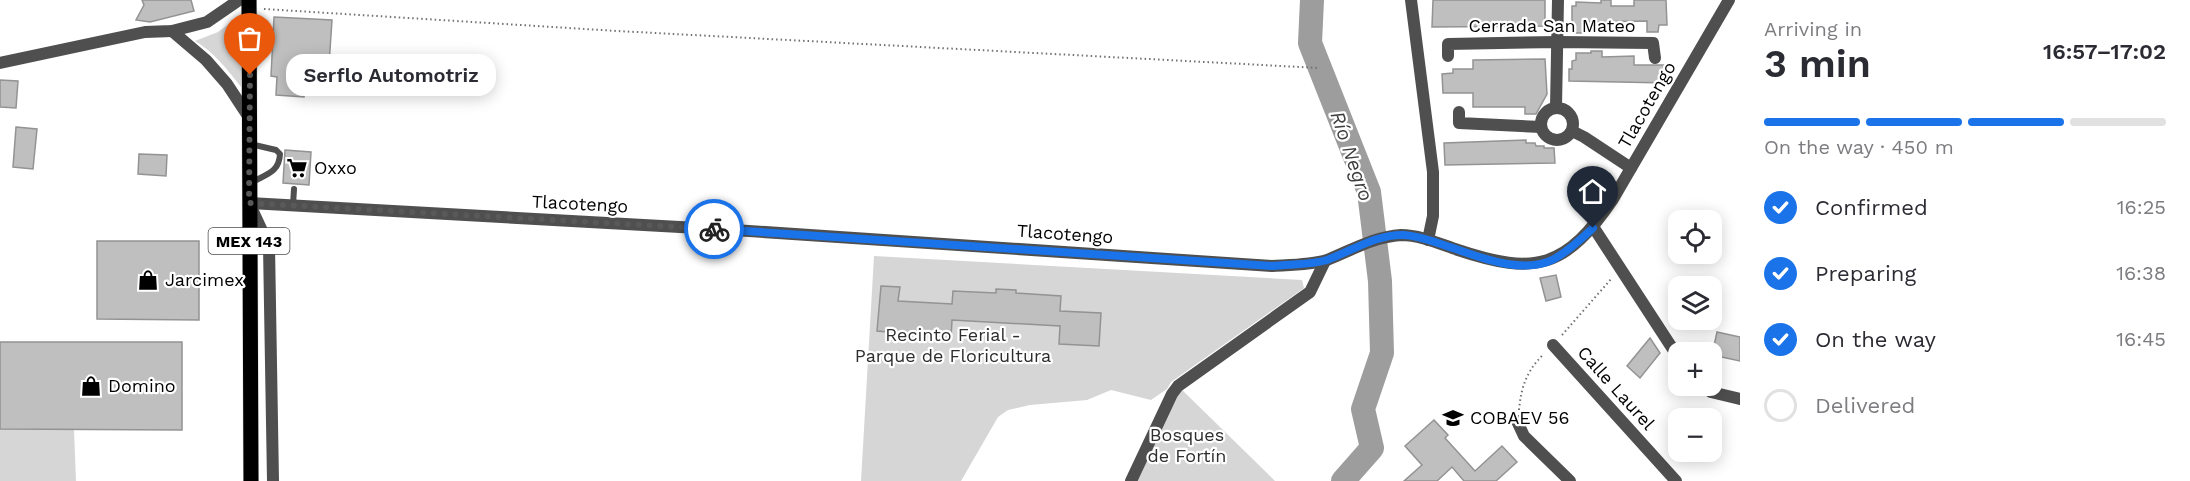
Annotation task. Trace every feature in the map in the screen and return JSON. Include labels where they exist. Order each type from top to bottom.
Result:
[{"type":"main road","name":"MEX 143","points":[[246,3],[250,119],[251,481]]},
{"type":"street","points":[[1411,0],[1433,172],[1433,216],[1428,240]]},
{"type":"street","points":[[1556,107],[1558,0]]},
{"type":"street","name":"Tlacotengo","points":[[249,203],[734,230],[1272,266],[1325,261],[1383,237],[1404,235],[1428,240],[1479,257],[1515,264],[1536,265],[1552,260],[1568,251],[1593,228],[1631,168],[1729,0]]},
{"type":"street","points":[[0,63],[145,32],[172,32],[207,22],[246,3]]},
{"type":"street","points":[[172,32],[206,60],[227,84],[250,119]]},
{"type":"street","name":"Cerrada San Mateo","points":[[1448,56],[1448,44],[1558,42],[1653,43],[1656,58]]},
{"type":"street","points":[[1556,107],[1571,114],[1574,125],[1565,138],[1555,140],[1546,136],[1541,121],[1546,112],[1556,107]]},
{"type":"street","points":[[1459,112],[1459,123],[1541,126]]},
{"type":"street","points":[[1572,131],[1584,136],[1631,168]]},
{"type":"street","points":[[249,203],[268,246],[273,481]]},
{"type":"street","points":[[1593,228],[1668,342]]},
{"type":"street","points":[[1131,481],[1172,394],[1178,386],[1310,292],[1325,261]]},
{"type":"street","name":"Calle Laurel","points":[[1553,345],[1676,481]]},
{"type":"street","points":[[1722,395],[1740,399]]},
{"type":"street","points":[[1517,421],[1524,436],[1568,481]]},
{"type":"lane","points":[[249,144],[276,150],[280,154],[279,164],[274,171],[249,184]]},
{"type":"lane","points":[[293,206],[294,189]]},
{"type":"path","points":[[246,3],[617,32],[1319,68]]},
{"type":"green space","points":[[243,13],[241,87],[214,56],[195,41],[218,32]]},
{"type":"green space","name":"Recinto Ferial - Parque de Floricultura","points":[[874,256],[1302,280],[1304,288],[1171,382],[1167,389],[1151,400],[1111,390],[1087,400],[1030,405],[1008,410],[998,417],[961,481],[861,481]]},
{"type":"green space","name":"Bosques de Fortín","points":[[1178,386],[1267,473],[1275,481],[1131,481]]},
{"type":"green space","points":[[0,429],[74,430],[76,481],[0,481]]},
{"type":"building","points":[[142,0],[191,0],[194,11],[150,22],[136,20],[144,5]]},
{"type":"building","points":[[1433,0],[1545,0],[1545,26],[1432,27]]},
{"type":"building","points":[[1601,0],[1611,0],[1611,6],[1634,6],[1634,0],[1666,0],[1667,25],[1659,25],[1658,32],[1647,32],[1647,21],[1586,22],[1585,33],[1572,33],[1572,6],[1576,6],[1576,2],[1601,3]]},
{"type":"building","points":[[274,17],[332,20],[329,65],[307,63],[304,97],[276,95],[277,77],[271,76]]},
{"type":"building","points":[[1591,51],[1602,51],[1602,57],[1634,56],[1634,65],[1666,65],[1667,83],[1569,81],[1569,69],[1572,69],[1572,61],[1576,60],[1576,53],[1591,53]]},
{"type":"building","points":[[1545,59],[1547,94],[1536,114],[1525,114],[1525,107],[1473,107],[1473,93],[1443,93],[1442,74],[1453,73],[1453,69],[1473,69],[1473,60]]},
{"type":"building","points":[[0,80],[18,81],[16,108],[0,107]]},
{"type":"building","points":[[16,127],[37,129],[33,169],[13,167]]},
{"type":"building","points":[[1526,140],[1526,143],[1535,143],[1536,146],[1554,148],[1555,163],[1445,165],[1444,143]]},
{"type":"building","name":"Oxxo","points":[[285,150],[311,152],[309,185],[283,183]]},
{"type":"building","points":[[139,154],[167,155],[166,176],[138,174]]},
{"type":"building","name":"Jarcimex","points":[[97,241],[199,241],[199,320],[97,319]]},
{"type":"building","points":[[1556,275],[1561,297],[1546,301],[1540,278]]},
{"type":"building","points":[[881,286],[900,287],[898,301],[952,304],[953,291],[996,293],[996,289],[1016,290],[1016,293],[1061,296],[1060,311],[1101,313],[1099,346],[1059,344],[1060,326],[952,320],[951,338],[877,331]]},
{"type":"building","points":[[1717,332],[1740,337],[1740,361],[1722,357],[1722,342],[1715,342]]},
{"type":"building","points":[[1650,338],[1660,353],[1640,378],[1627,366]]},
{"type":"building","name":"Domino","points":[[0,342],[182,342],[182,430],[0,429]]},
{"type":"building","points":[[1434,420],[1448,435],[1445,438],[1475,471],[1502,446],[1517,462],[1496,481],[1464,481],[1452,467],[1437,481],[1404,481],[1422,465],[1405,446]]},
{"type":"waterway","name":"Río Negro","points":[[1312,0],[1310,43],[1369,192],[1380,281],[1382,353],[1363,409],[1372,448],[1343,481]]},
{"type":"way so far","points":[[250,75],[249,203],[714,229]]},
{"type":"place","name":"Serflo Automotriz","points":[[250,75]]},
{"type":"place","name":"Oxxo","points":[[297,168]]},
{"type":"place","name":"Jarcimex","points":[[148,280]]},
{"type":"place","name":"Domino","points":[[91,386]]},
{"type":"place","name":"COBAEV 56","points":[[1453,418]]},
{"type":"route","points":[[714,229],[1272,266],[1325,261],[1383,237],[1404,235],[1428,240],[1479,257],[1515,264],[1536,265],[1552,260],[1568,251],[1593,228]]}]
